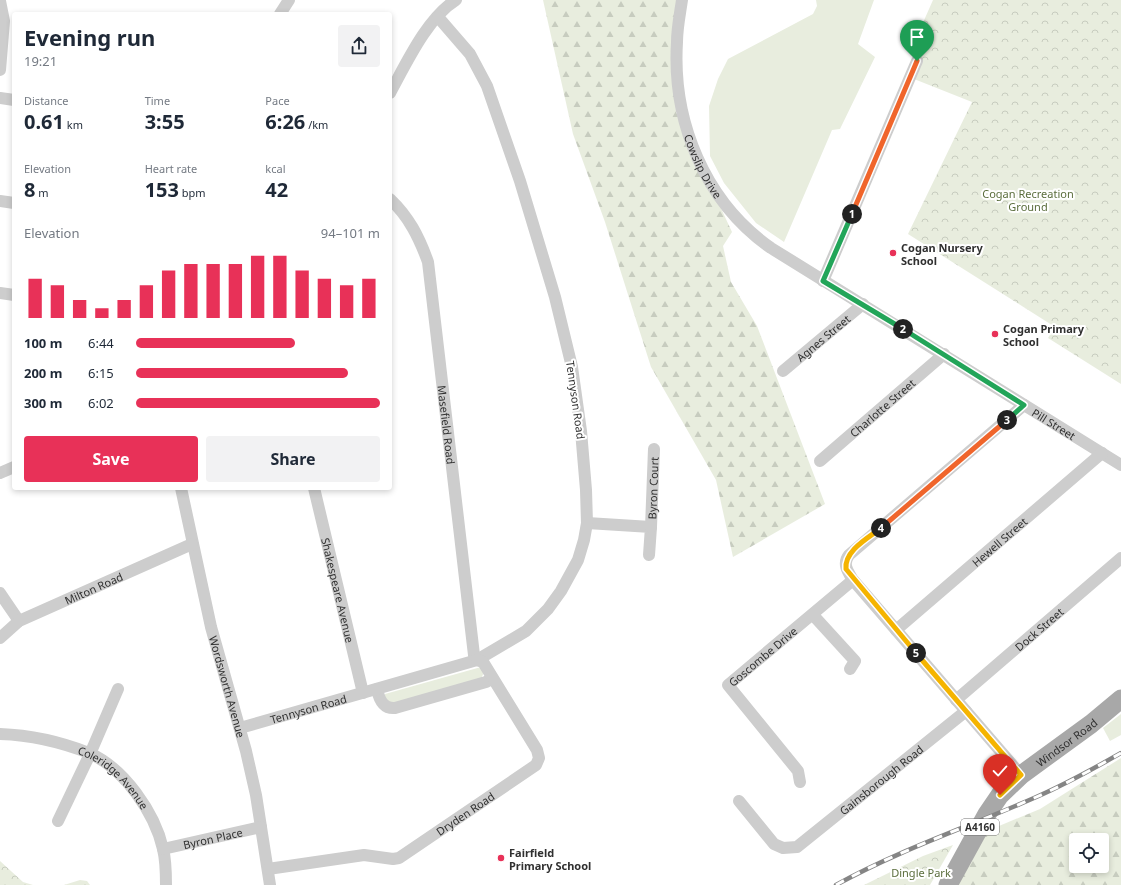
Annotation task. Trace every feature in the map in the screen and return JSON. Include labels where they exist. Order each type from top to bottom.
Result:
[{"type":"main road","name":"Windsor Road","points":[[948,885],[993,804],[1021,775],[1091,724],[1121,699]]},
{"type":"street","points":[[281,12],[289,0]]},
{"type":"street","points":[[392,89],[410,56],[438,17],[456,0]]},
{"type":"street","name":"Cowslip Drive","points":[[682,0],[676,42],[678,86],[690,142],[703,172],[718,196],[744,227],[771,248],[823,281]]},
{"type":"street","points":[[0,1],[4,21],[0,70]]},
{"type":"street","name":"Tennyson Road","points":[[240,728],[477,660],[526,631],[548,609],[561,592],[578,560],[587,523],[585,466],[572,367],[555,297],[520,181],[486,86],[470,54],[438,17]]},
{"type":"street","points":[[823,281],[917,61]]},
{"type":"street","points":[[0,98],[12,100]]},
{"type":"street","points":[[0,201],[12,203]]},
{"type":"street","name":"Masefield Road","points":[[392,201],[410,222],[417,234],[428,262],[474,655],[477,660]]},
{"type":"street","name":"Pill Street","points":[[823,281],[944,354],[1121,465]]},
{"type":"street","points":[[0,293],[12,295]]},
{"type":"street","name":"Agnes Street","points":[[783,371],[863,304]]},
{"type":"street","name":"Charlotte Street","points":[[820,461],[944,354]]},
{"type":"street","points":[[1021,775],[853,580],[846,569],[846,564],[849,555],[1024,405]]},
{"type":"street","name":"Byron Court","points":[[649,555],[654,449]]},
{"type":"street","name":"Hewell Street","points":[[896,630],[1102,453]]},
{"type":"street","points":[[0,473],[12,468]]},
{"type":"street","name":"Wordsworth Avenue","points":[[180,490],[211,627],[240,728],[256,795],[270,885]]},
{"type":"street","name":"Shakespeare Avenue","points":[[314,490],[363,693]]},
{"type":"street","points":[[587,523],[651,527]]},
{"type":"street","name":"Milton Road","points":[[0,638],[19,621],[192,544]]},
{"type":"street","name":"Dock Street","points":[[956,700],[1121,558]]},
{"type":"street","name":"Goscombe Drive","points":[[800,782],[798,771],[728,685],[853,580]]},
{"type":"street","points":[[0,593],[19,621]]},
{"type":"street","points":[[813,615],[855,661],[850,669]]},
{"type":"street","name":"Dryden Road","points":[[268,868],[364,855],[393,859],[399,858],[536,765],[539,758],[537,750],[492,679],[483,662],[477,660]]},
{"type":"street","points":[[377,689],[382,703],[386,707],[394,708],[492,679]]},
{"type":"street","points":[[58,821],[90,754],[118,689]]},
{"type":"street","name":"Gainsborough Road","points":[[739,801],[774,844],[783,848],[797,847],[966,711]]},
{"type":"street","name":"Coleridge Avenue","points":[[0,734],[50,741],[90,754],[113,769],[139,796],[157,828],[163,849],[166,885]]},
{"type":"street","name":"Byron Place","points":[[163,849],[261,828]]},
{"type":"green space","points":[[543,0],[677,0],[673,38],[676,112],[732,232],[723,246],[731,282],[757,326],[825,504],[733,557],[716,480],[651,367],[605,222],[573,134]]},
{"type":"green space","points":[[816,0],[874,0],[858,44],[875,57],[840,129],[832,130],[784,242],[756,223],[724,183],[710,156],[709,106],[718,79],[728,59],[813,14],[817,6]]},
{"type":"green space","name":"Cogan Recreation Ground","points":[[933,0],[1121,0],[1121,384],[1048,338],[1055,327],[908,234],[972,102],[914,79],[919,65],[919,56],[917,47],[914,43]]},
{"type":"green space","points":[[481,667],[484,672],[481,679],[390,704],[385,697],[385,694]]},
{"type":"green space","points":[[1121,714],[1121,735],[1110,741],[1103,728]]},
{"type":"green space","points":[[1121,758],[1121,885],[955,885],[986,831],[999,828],[999,826],[1040,809]]},
{"type":"green space","name":"Dingle Park","points":[[953,845],[930,885],[864,885],[923,856]]},
{"type":"green space","points":[[0,861],[23,882],[33,885],[0,885]]},
{"type":"green space","points":[[80,880],[87,881],[90,885],[64,885]]},
{"type":"railway","points":[[836,885],[884,861],[1045,793],[1078,777],[1121,753]]},
{"type":"place","name":"Cogan Nursery School","points":[[893,253]]},
{"type":"place","name":"Cogan Primary School","points":[[995,334]]},
{"type":"place","name":"Fairfield Primary School","points":[[501,858]]},
{"type":"route","points":[[917,61],[823,281],[904,329],[1024,405],[849,555],[847,558],[846,569],[853,580],[1021,775],[1000,795]]}]
